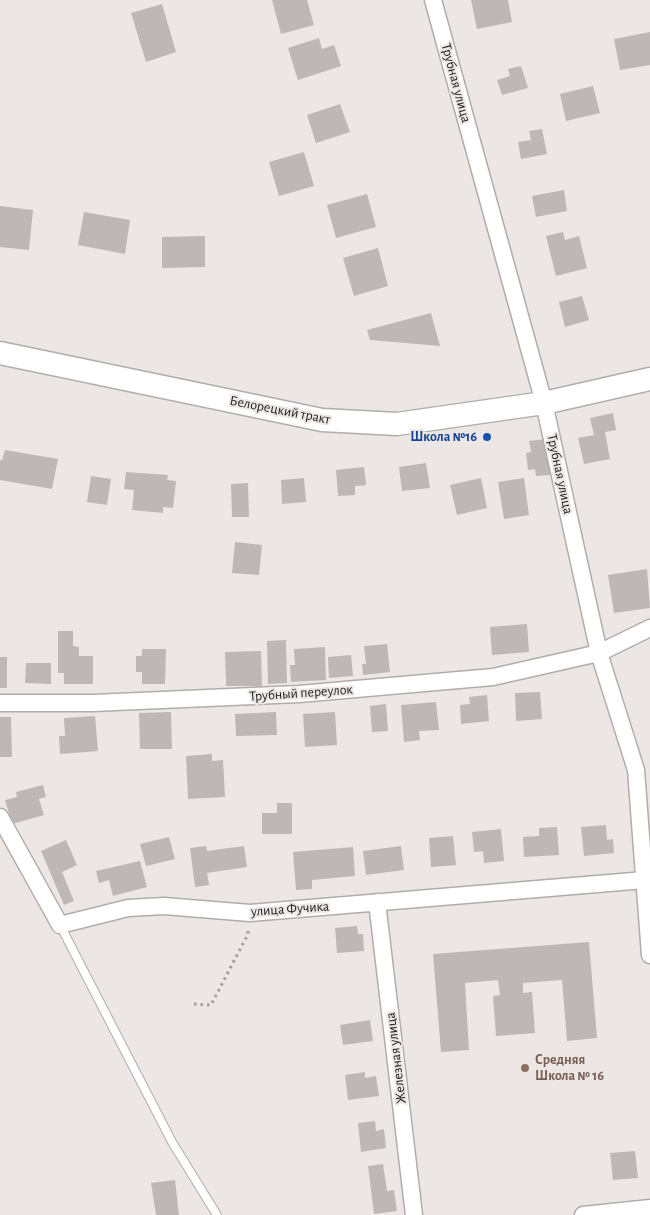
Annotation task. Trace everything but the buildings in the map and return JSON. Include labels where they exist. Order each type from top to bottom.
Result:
[{"type":"street","name":"Трубная улица","points":[[433,0],[544,403],[599,653],[636,770],[650,954]]},
{"type":"street","name":"Белорецкий тракт","points":[[0,353],[322,420],[397,424],[544,403],[650,380]]},
{"type":"street","name":"Трубный переулок","points":[[0,703],[93,703],[299,694],[493,677],[599,653],[650,628]]},
{"type":"street","points":[[0,818],[60,925]]},
{"type":"street","name":"улица Фучика","points":[[60,925],[128,908],[164,906],[250,913],[644,880]]},
{"type":"street","name":"Железная улица","points":[[378,902],[414,1215]]},
{"type":"street","points":[[583,1215],[650,1208]]},
{"type":"lane","points":[[60,925],[172,1142],[217,1215]]},
{"type":"path","points":[[194,1004],[211,1005],[248,934]]},
{"type":"place","name":"Школа №16","points":[[487,437]]},
{"type":"place","name":"Средняя Школа № 16","points":[[525,1068]]}]
